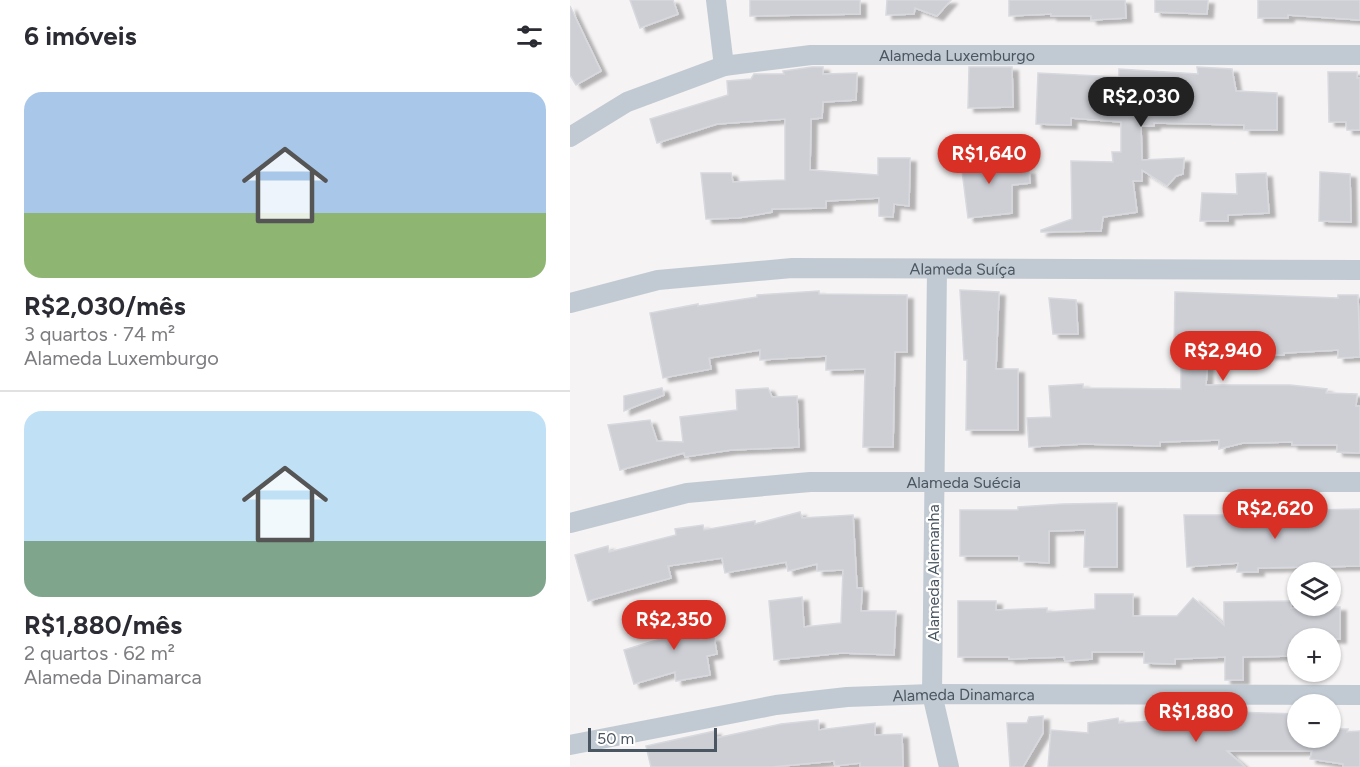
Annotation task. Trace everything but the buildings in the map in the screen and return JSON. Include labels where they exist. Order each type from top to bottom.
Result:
[{"type":"street","points":[[716,0],[724,66]]},
{"type":"street","name":"Alameda Luxemburgo","points":[[570,137],[627,102],[724,66],[811,55],[1360,55]]},
{"type":"street","name":"Alameda Suíça","points":[[570,303],[658,280],[738,271],[792,268],[1360,270]]},
{"type":"street","name":"Alameda Alemanha","points":[[937,269],[932,694],[949,767]]},
{"type":"street","name":"Alameda Suécia","points":[[570,523],[687,493],[810,482],[1360,482]]},
{"type":"street","name":"Alameda Dinamarca","points":[[570,745],[776,705],[847,697],[932,694],[1360,695]]}]
